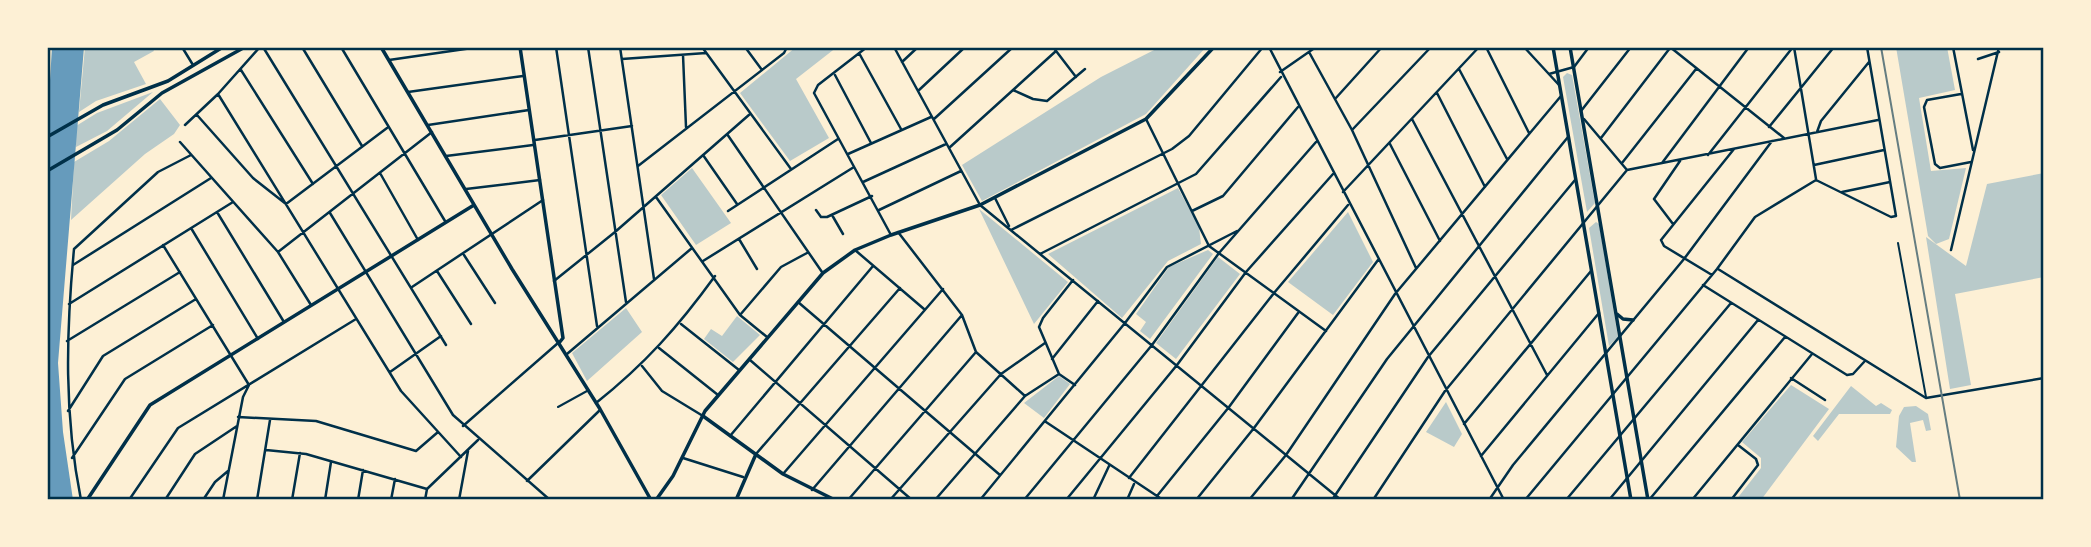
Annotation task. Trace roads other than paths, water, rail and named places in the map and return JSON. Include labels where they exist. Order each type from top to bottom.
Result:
[{"type":"street","points":[[182,47],[193,65]]},
{"type":"street","points":[[47,137],[109,103],[160,85],[223,47]]},
{"type":"street","points":[[47,171],[117,130],[162,93],[242,47]]},
{"type":"street","points":[[185,125],[262,47],[338,166],[446,345]]},
{"type":"street","points":[[302,47],[362,148]]},
{"type":"street","points":[[341,47],[446,223]]},
{"type":"street","points":[[381,47],[653,500],[683,458],[703,416],[718,395],[823,273],[855,250],[891,234],[980,205],[1146,119],[1214,47]]},
{"type":"street","points":[[389,60],[479,47]]},
{"type":"street","points":[[463,426],[563,338],[520,47]]},
{"type":"street","points":[[556,47],[597,326]]},
{"type":"street","points":[[589,47],[626,302]]},
{"type":"street","points":[[620,47],[654,279]]},
{"type":"street","points":[[702,47],[791,169]]},
{"type":"street","points":[[745,47],[762,70]]},
{"type":"street","points":[[867,47],[818,85],[814,93],[891,234]]},
{"type":"street","points":[[894,47],[980,205],[1341,500]]},
{"type":"street","points":[[902,62],[918,47]]},
{"type":"street","points":[[918,91],[965,47]]},
{"type":"street","points":[[848,155],[901,129],[933,117],[1013,47]]},
{"type":"street","points":[[1053,47],[1076,77]]},
{"type":"street","points":[[1011,230],[1164,154],[1189,136],[1263,47]]},
{"type":"street","points":[[1269,47],[1315,142],[1504,500]]},
{"type":"street","points":[[1040,254],[1179,184],[1204,167],[1281,74],[1316,47]]},
{"type":"street","points":[[1335,99],[1382,47]]},
{"type":"street","points":[[1352,130],[1430,47]]},
{"type":"street","points":[[1343,192],[1478,47]]},
{"type":"street","points":[[1486,47],[1529,133]]},
{"type":"street","points":[[1524,47],[1559,85]]},
{"type":"street","points":[[1553,47],[1630,500]]},
{"type":"street","points":[[1570,47],[1648,500]]},
{"type":"street","points":[[1549,74],[1574,67],[1589,47]]},
{"type":"street","points":[[1581,111],[1631,47]]},
{"type":"street","points":[[1662,163],[1749,47]]},
{"type":"street","points":[[1793,47],[1816,180]]},
{"type":"street","points":[[1709,155],[1793,47]]},
{"type":"street","points":[[1769,127],[1834,47]]},
{"type":"street","points":[[1816,180],[1890,217],[1896,213],[1867,47]]},
{"type":"street","points":[[1953,47],[1973,152]]},
{"type":"street","points":[[1951,250],[1999,47]]},
{"type":"street","points":[[638,166],[787,48]]},
{"type":"street","points":[[1601,138],[1670,48],[1784,138]]},
{"type":"street","points":[[949,148],[1056,51]]},
{"type":"street","points":[[1309,52],[1369,164],[1416,268]]},
{"type":"street","points":[[1978,59],[1999,52]]},
{"type":"street","points":[[622,59],[706,53]]},
{"type":"street","points":[[859,53],[901,129]]},
{"type":"street","points":[[683,55],[686,127]]},
{"type":"street","points":[[1817,132],[1821,121],[1869,61]]},
{"type":"street","points":[[1622,163],[1696,68]]},
{"type":"street","points":[[240,69],[313,184]]},
{"type":"street","points":[[1013,90],[1033,99],[1047,101],[1085,69]]},
{"type":"street","points":[[1459,69],[1507,160]]},
{"type":"street","points":[[834,74],[871,143]]},
{"type":"street","points":[[408,92],[525,75]]},
{"type":"street","points":[[1437,92],[1485,187]]},
{"type":"street","points":[[218,94],[408,399],[461,457]]},
{"type":"street","points":[[1961,94],[1927,100],[1924,107],[1935,164],[1940,168],[1971,162]]},
{"type":"street","points":[[1249,500],[1286,454],[1395,294],[1561,96]]},
{"type":"street","points":[[1192,211],[1223,196],[1298,107]]},
{"type":"street","points":[[428,125],[530,110]]},
{"type":"street","points":[[554,281],[587,256],[750,114]]},
{"type":"street","points":[[197,115],[261,186],[286,204]]},
{"type":"street","points":[[1583,118],[1627,170]]},
{"type":"street","points":[[1146,119],[1209,246],[1326,331]]},
{"type":"street","points":[[1412,119],[1547,375]]},
{"type":"street","points":[[1373,500],[1446,391],[1627,170],[1878,120]]},
{"type":"street","points":[[446,156],[632,127]]},
{"type":"street","points":[[286,204],[387,128]]},
{"type":"street","points":[[278,252],[432,132]]},
{"type":"street","points":[[727,134],[823,273]]},
{"type":"street","points":[[1291,500],[1387,359],[1568,137]]},
{"type":"street","points":[[728,212],[838,139]]},
{"type":"street","points":[[1489,500],[1684,259],[1772,141]]},
{"type":"street","points":[[180,142],[278,252],[311,306]]},
{"type":"street","points":[[1024,500],[1152,345],[1219,253],[1315,142]]},
{"type":"street","points":[[1389,143],[1440,240]]},
{"type":"street","points":[[863,182],[947,144]]},
{"type":"street","points":[[1712,275],[1661,242],[1734,149]]},
{"type":"street","points":[[1814,165],[1884,150]]},
{"type":"street","points":[[81,500],[72,458],[68,411],[67,341],[74,251],[158,172],[191,155]]},
{"type":"street","points":[[703,155],[737,204]]},
{"type":"street","points":[[1673,224],[1654,199],[1681,159]]},
{"type":"street","points":[[703,261],[855,167]]},
{"type":"street","points":[[878,210],[962,170]]},
{"type":"street","points":[[380,173],[419,240]]},
{"type":"street","points":[[1066,500],[1177,365],[1246,272],[1333,174]]},
{"type":"street","points":[[73,265],[211,178]]},
{"type":"street","points":[[1332,500],[1428,357],[1576,179]]},
{"type":"street","points":[[466,189],[540,180]]},
{"type":"street","points":[[1525,500],[1717,269],[1755,217],[1816,180]]},
{"type":"street","points":[[1842,192],[1890,182]]},
{"type":"street","points":[[816,210],[821,217],[832,215],[872,196]]},
{"type":"street","points":[[656,197],[715,276],[740,315],[767,337]]},
{"type":"street","points":[[995,198],[1011,230]]},
{"type":"street","points":[[412,287],[493,236],[543,200]]},
{"type":"street","points":[[69,303],[233,202]]},
{"type":"street","points":[[87,500],[150,405],[475,205]]},
{"type":"street","points":[[1129,478],[1274,293],[1349,205]]},
{"type":"street","points":[[217,212],[284,322]]},
{"type":"street","points":[[330,213],[453,415],[550,500]]},
{"type":"street","points":[[832,215],[843,234]]},
{"type":"street","points":[[191,229],[258,340]]},
{"type":"street","points":[[980,500],[1046,422],[1167,267],[1240,230]]},
{"type":"street","points":[[898,232],[962,315],[976,352],[1025,397]]},
{"type":"street","points":[[739,239],[757,269]]},
{"type":"street","points":[[163,245],[248,385],[223,500]]},
{"type":"street","points":[[566,355],[692,248]]},
{"type":"street","points":[[855,250],[924,309]]},
{"type":"street","points":[[740,315],[781,267],[807,253]]},
{"type":"street","points":[[464,255],[495,303]]},
{"type":"street","points":[[1196,500],[1254,428],[1378,260]]},
{"type":"street","points":[[730,436],[873,266]]},
{"type":"street","points":[[1717,269],[1926,398],[2044,378]]},
{"type":"street","points":[[438,271],[471,324]]},
{"type":"street","points":[[1464,424],[1592,271]]},
{"type":"street","points":[[67,341],[180,272]]},
{"type":"street","points":[[596,403],[642,366],[659,348],[681,324],[715,276]]},
{"type":"street","points":[[1073,280],[1040,323],[1045,343],[1059,374],[1074,385]]},
{"type":"street","points":[[1703,285],[1849,376],[1865,361]]},
{"type":"street","points":[[736,500],[743,477],[756,454],[900,288]]},
{"type":"street","points":[[783,474],[943,289]]},
{"type":"street","points":[[68,411],[103,356],[197,299]]},
{"type":"street","points":[[797,301],[1000,475]]},
{"type":"street","points":[[1052,359],[1099,301]]},
{"type":"street","points":[[1566,500],[1731,303]]},
{"type":"street","points":[[1615,311],[1623,319],[1633,320]]},
{"type":"street","points":[[1157,496],[1229,407],[1299,312]]},
{"type":"street","points":[[1480,456],[1599,313]]},
{"type":"street","points":[[812,490],[962,315]]},
{"type":"street","points":[[129,500],[177,428],[356,319]]},
{"type":"street","points":[[1609,500],[1758,320]]},
{"type":"street","points":[[681,324],[739,370]]},
{"type":"street","points":[[72,458],[125,379],[213,326]]},
{"type":"street","points":[[390,372],[441,336]]},
{"type":"street","points":[[1648,500],[1784,337]]},
{"type":"street","points":[[890,500],[1001,374],[1045,343]]},
{"type":"street","points":[[659,348],[718,395]]},
{"type":"street","points":[[848,500],[976,352]]},
{"type":"street","points":[[1692,500],[1812,354]]},
{"type":"street","points":[[748,359],[912,500]]},
{"type":"street","points":[[642,366],[662,391],[703,416],[783,474],[835,500]]},
{"type":"street","points":[[935,500],[1025,397],[1059,374]]},
{"type":"street","points":[[1791,379],[1825,400]]},
{"type":"street","points":[[527,481],[600,409]]},
{"type":"street","points":[[239,417],[270,420],[300,418],[334,425],[416,451],[438,432]]},
{"type":"street","points":[[257,500],[270,420]]},
{"type":"street","points":[[1046,422],[1163,500]]},
{"type":"street","points":[[165,500],[195,454],[237,426]]},
{"type":"street","points":[[425,500],[428,489],[479,440]]},
{"type":"street","points":[[1731,500],[1758,465],[1756,459],[1737,444]]},
{"type":"street","points":[[265,450],[300,453],[428,489]]},
{"type":"street","points":[[459,500],[468,450]]},
{"type":"street","points":[[292,500],[300,453]]},
{"type":"street","points":[[683,458],[743,477]]},
{"type":"street","points":[[325,500],[331,461]]},
{"type":"street","points":[[1093,500],[1109,466]]},
{"type":"street","points":[[203,500],[215,482],[228,470]]},
{"type":"street","points":[[358,500],[363,470]]},
{"type":"street","points":[[391,500],[395,479]]},
{"type":"street","points":[[1127,500],[1135,482]]},
{"type":"street","points":[[1149,500],[1153,493]]},
{"type":"lane","points":[[1898,243],[1926,398]]},
{"type":"lane","points":[[558,407],[588,390]]},
{"type":"water","points":[[52,47],[84,47],[58,363],[63,432],[73,500],[47,500],[47,130]]},
{"type":"railway","points":[[1881,47],[1960,500]]}]
